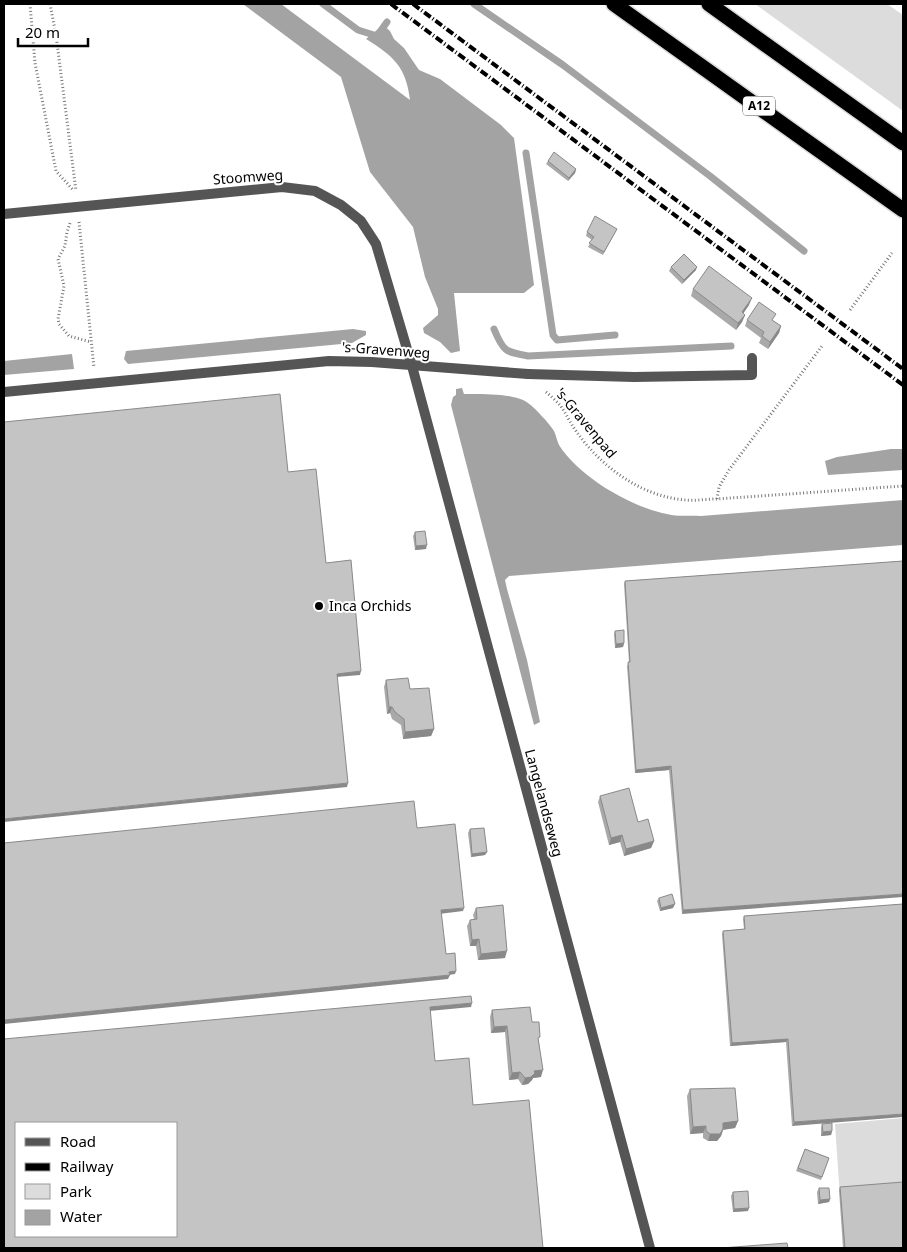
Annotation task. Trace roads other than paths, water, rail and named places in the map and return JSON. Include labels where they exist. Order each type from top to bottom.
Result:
[{"type":"highway","name":"A12","points":[[614,4],[903,210]]},
{"type":"highway","points":[[709,4],[903,143]]},
{"type":"street","name":"Stoomweg","points":[[4,214],[282,186],[315,191],[341,205],[361,221],[376,244],[412,366]]},
{"type":"street","name":"'s-Gravenweg","points":[[4,392],[329,361],[372,362],[528,374],[752,376],[752,358]]},
{"type":"street","name":"Langelandseweg","points":[[412,366],[650,1248]]},
{"type":"water","points":[[243,4],[281,4],[410,100],[405,79],[397,63],[384,51],[366,39],[383,25],[404,48],[419,70],[440,79],[501,125],[514,138],[534,285],[524,293],[454,293],[460,351],[451,353],[440,342],[424,333],[423,328],[438,315],[438,309],[425,277],[413,227],[370,172],[341,77]]},
{"type":"water","points":[[353,329],[366,331],[366,335],[352,343],[128,364],[124,359],[126,351]]},
{"type":"water","points":[[72,354],[74,369],[4,375],[4,361]]},
{"type":"water","points":[[462,388],[464,394],[515,397],[528,403],[549,424],[554,431],[559,445],[579,468],[607,489],[638,505],[667,514],[701,516],[903,500],[903,545],[509,576],[505,580],[527,660],[540,722],[534,725],[451,405],[453,397],[456,395],[456,389]]},
{"type":"water","points":[[903,449],[903,470],[828,475],[825,461],[837,457]]},
{"type":"waterway","points":[[323,4],[358,30],[377,36],[387,22]]},
{"type":"waterway","points":[[474,4],[563,65],[710,176],[804,251]]},
{"type":"waterway","points":[[526,153],[553,335],[557,340],[615,335]]},
{"type":"waterway","points":[[494,329],[500,342],[506,349],[510,352],[528,356],[731,346]]},
{"type":"railway","points":[[391,4],[903,385]]},
{"type":"railway","points":[[413,4],[903,369]]},
{"type":"place","name":"Inca Orchids","points":[[319,606]]}]
